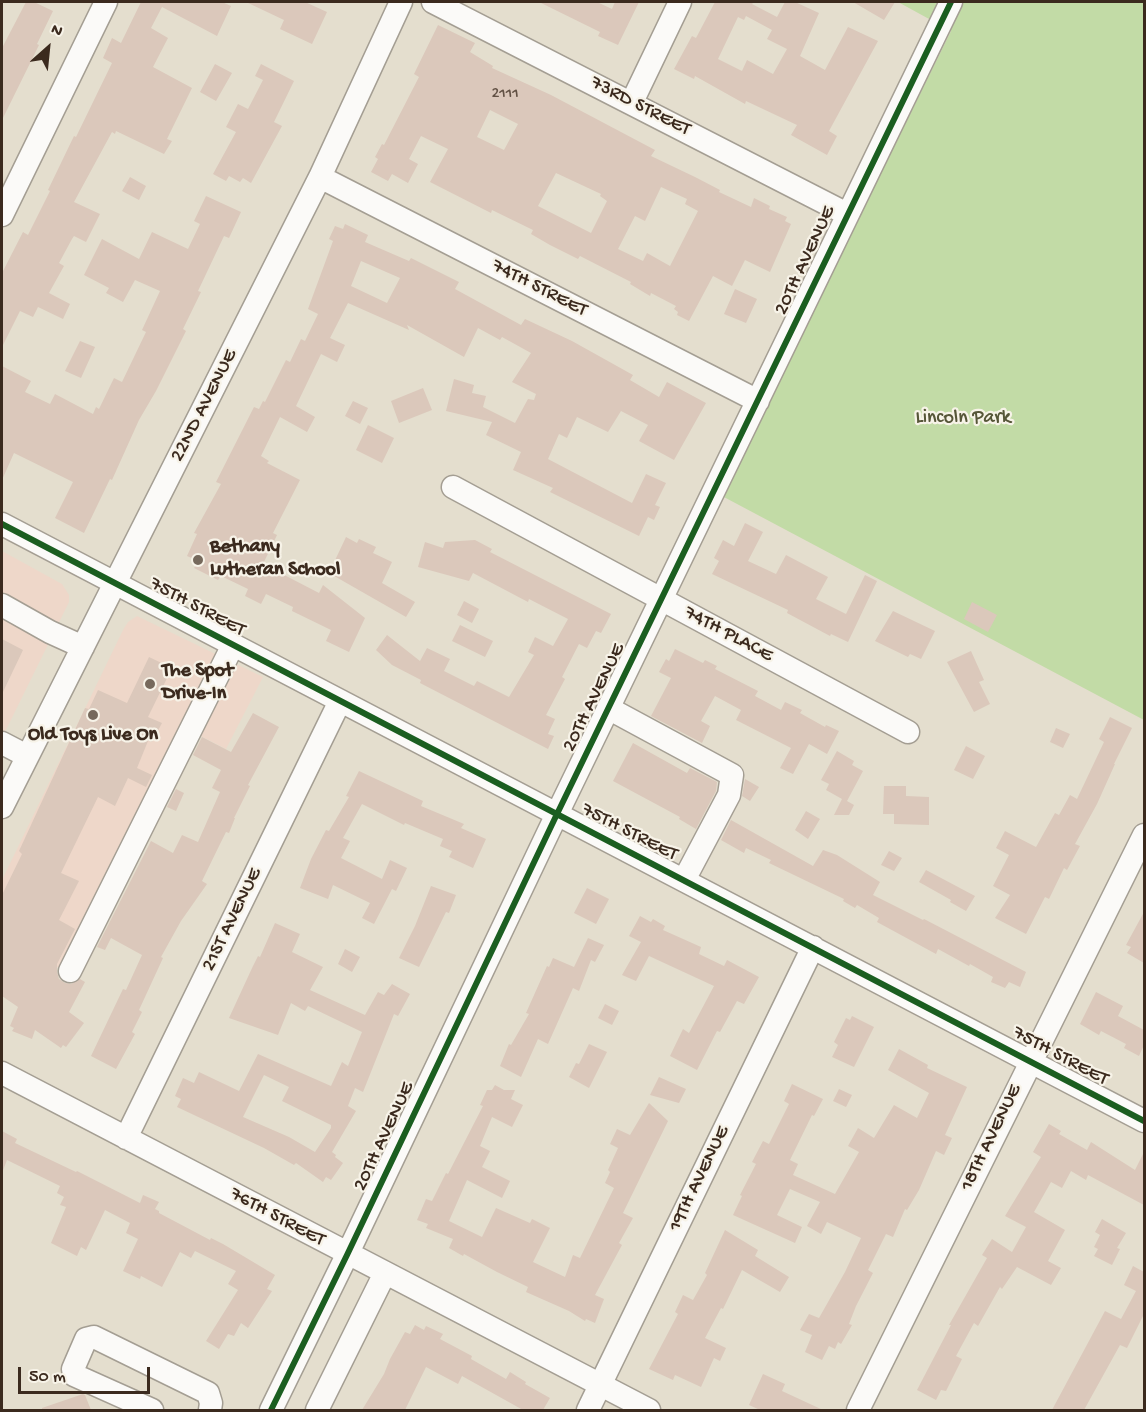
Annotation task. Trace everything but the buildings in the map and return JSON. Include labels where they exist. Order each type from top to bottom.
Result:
[{"type":"street","points":[[2,215],[106,2]]},
{"type":"street","name":"22ND AVENUE","points":[[2,807],[320,177],[400,2]]},
{"type":"street","name":"73RD STREET","points":[[433,2],[847,214]]},
{"type":"street","points":[[632,102],[680,2]]},
{"type":"street","name":"20TH AVENUE","points":[[271,1410],[608,708],[951,2]]},
{"type":"street","name":"74TH STREET","points":[[320,177],[758,401]]},
{"type":"street","name":"74TH PLACE","points":[[453,487],[908,732]]},
{"type":"street","name":"75TH STREET","points":[[2,524],[1144,1121]]},
{"type":"street","points":[[2,604],[50,632],[83,647]]},
{"type":"street","points":[[70,971],[233,645]]},
{"type":"street","name":"21ST AVENUE","points":[[126,1138],[340,701]]},
{"type":"street","points":[[608,708],[732,775],[729,795],[684,880]]},
{"type":"street","points":[[2,743],[27,756]]},
{"type":"street","name":"18TH AVENUE","points":[[858,1410],[1144,835]]},
{"type":"street","name":"19TH AVENUE","points":[[588,1410],[813,947]]},
{"type":"street","name":"76TH STREET","points":[[2,1073],[347,1255],[649,1410]]},
{"type":"street","points":[[317,1410],[385,1273]]},
{"type":"street","points":[[152,1410],[74,1375],[73,1369],[86,1339],[94,1337],[208,1393],[211,1403],[210,1410]]},
{"type":"shaded area","points":[[2,551],[62,584],[69,595],[69,602],[2,738]]},
{"type":"shaded area","points":[[137,616],[263,677],[226,749],[185,728],[65,971],[2,939],[2,880],[123,630],[128,622]]},
{"type":"green space","name":"Lincoln Park","points":[[898,2],[1144,2],[1144,720],[722,496],[951,31]]},
{"type":"cycle path","points":[[271,1410],[951,2]]},
{"type":"cycle path","points":[[2,524],[1144,1121]]},
{"type":"place","name":"Bethany Lutheran School","points":[[198,560]]},
{"type":"place","name":"The Spot Drive-In","points":[[150,684]]},
{"type":"place","name":"Old Toys Live On","points":[[93,715]]}]
